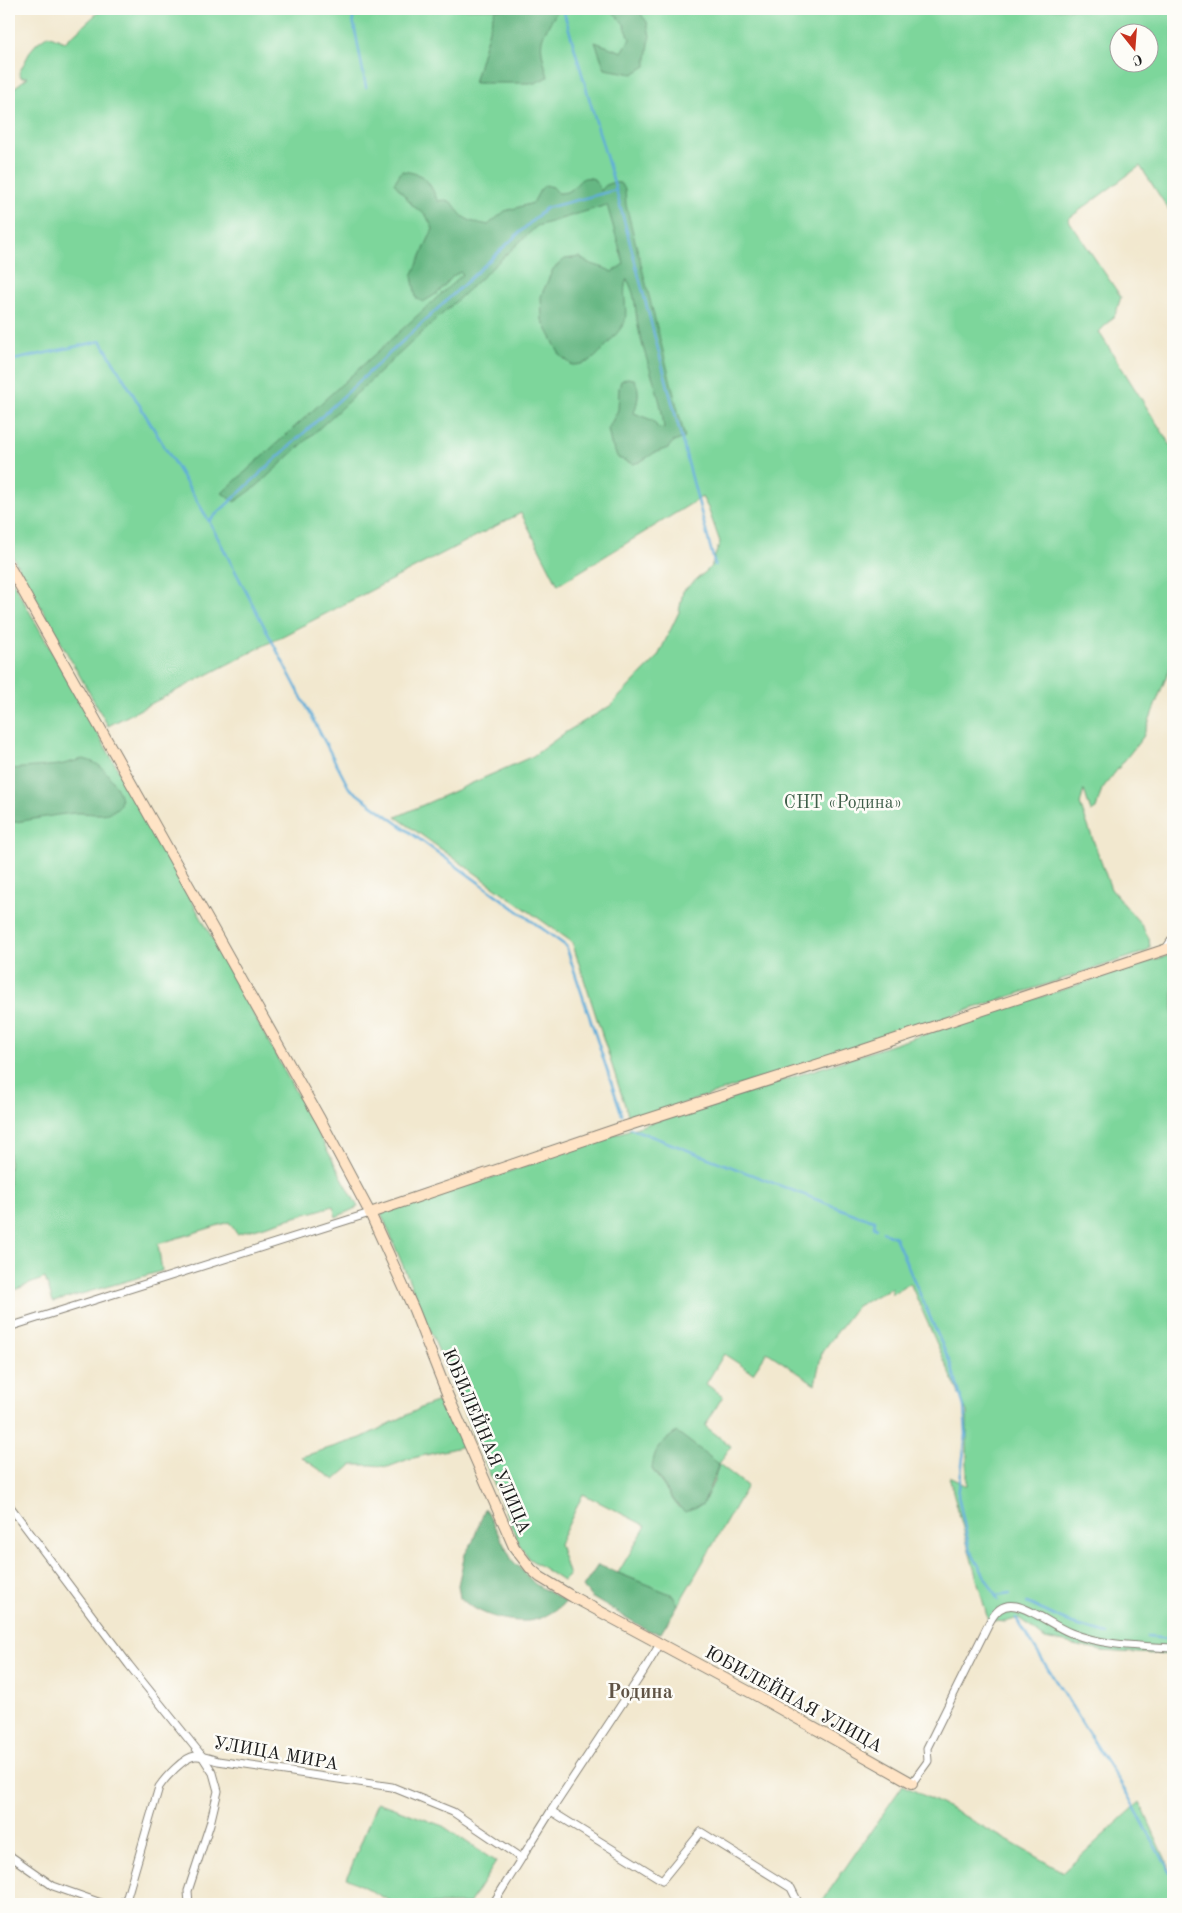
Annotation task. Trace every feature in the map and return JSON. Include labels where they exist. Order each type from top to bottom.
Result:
[{"type":"street","name":"ЮБИЛЕЙНАЯ УЛИЦА","points":[[9,566],[320,1119],[370,1213],[414,1310],[448,1396],[514,1547],[531,1569],[540,1577],[573,1598],[912,1783]]},
{"type":"street","points":[[9,1327],[370,1213],[620,1128],[863,1050],[1169,948],[1173,938]]},
{"type":"street","name":"УЛИЦА МИРА","points":[[9,1505],[129,1665],[202,1756],[218,1762],[392,1786],[453,1812],[521,1858]]},
{"type":"street","points":[[912,1783],[928,1761],[927,1748],[989,1622],[995,1612],[1005,1606],[1016,1606],[1058,1628],[1104,1643],[1173,1648]]},
{"type":"street","points":[[493,1904],[660,1644]]},
{"type":"street","points":[[121,1904],[127,1897],[159,1787],[164,1779],[185,1761],[192,1756],[202,1756],[213,1773],[218,1792],[210,1824],[188,1891],[189,1904]]},
{"type":"street","points":[[551,1811],[662,1880],[701,1832],[791,1888],[799,1904]]},
{"type":"street","points":[[9,1855],[52,1886],[103,1904]]},
{"type":"green space","name":"СНТ «Родина»","points":[[102,9],[1173,9],[1173,216],[1140,166],[1068,219],[1121,297],[1115,315],[1099,332],[1173,449],[1173,659],[1143,737],[1102,789],[1096,809],[1091,812],[1084,790],[1080,804],[1111,889],[1140,923],[1149,938],[1150,948],[1145,952],[630,1121],[572,942],[396,817],[533,756],[566,732],[610,706],[657,658],[679,612],[683,591],[711,567],[720,542],[702,497],[558,585],[521,513],[108,726],[9,550],[9,90],[28,77],[21,77],[19,73],[31,50],[48,35],[65,42]]},
{"type":"green space","points":[[495,9],[559,9],[547,28],[542,41],[548,77],[535,83],[474,83]]},
{"type":"green space","points":[[609,9],[637,9],[647,22],[650,36],[646,66],[633,74],[605,69],[595,42],[622,52],[630,39],[624,24]]},
{"type":"green space","points":[[402,171],[416,174],[425,179],[438,201],[449,201],[467,219],[488,225],[505,211],[533,203],[545,185],[553,187],[558,193],[570,190],[583,178],[594,179],[601,191],[609,184],[620,183],[625,189],[626,205],[685,438],[673,442],[668,448],[633,464],[618,458],[611,444],[608,429],[618,410],[621,381],[627,378],[634,379],[638,387],[638,400],[634,413],[654,421],[657,427],[664,429],[657,392],[639,331],[633,293],[627,279],[625,283],[625,321],[606,346],[589,361],[572,365],[560,355],[542,320],[541,296],[553,269],[565,259],[580,257],[587,262],[612,272],[624,264],[607,205],[537,226],[257,486],[235,502],[222,493],[463,274],[460,272],[453,276],[438,293],[423,302],[416,298],[412,276],[433,229],[426,215],[413,206],[394,183]]},
{"type":"green space","points":[[9,575],[203,921],[358,1207],[336,1217],[333,1206],[237,1234],[229,1222],[158,1244],[162,1271],[53,1302],[45,1278],[9,1292]]},
{"type":"green space","points":[[83,759],[102,768],[115,785],[121,800],[116,809],[107,813],[74,813],[9,823],[9,769],[60,765]]},
{"type":"green space","points":[[1173,954],[1173,1655],[1102,1651],[1045,1639],[1019,1618],[1005,1622],[988,1620],[949,1477],[967,1486],[967,1412],[910,1283],[892,1294],[891,1288],[857,1306],[822,1352],[815,1384],[767,1352],[753,1373],[724,1354],[706,1384],[723,1396],[705,1426],[731,1446],[719,1464],[747,1486],[678,1605],[672,1595],[618,1573],[646,1526],[583,1494],[559,1544],[569,1576],[563,1581],[528,1558],[519,1544],[381,1213],[494,1177],[604,1138]],"holes":[[[719,1464],[714,1481],[703,1504],[689,1509],[678,1507],[652,1469]]]},
{"type":"green space","points":[[444,1399],[464,1446],[409,1459],[388,1467],[352,1465],[335,1480],[301,1457],[361,1438],[425,1406]]},
{"type":"green space","points":[[677,1432],[719,1464],[703,1504],[685,1512],[680,1508],[652,1469],[656,1451]]},
{"type":"green space","points":[[485,1508],[512,1560],[535,1584],[566,1602],[544,1617],[519,1621],[483,1613],[460,1598],[458,1585],[465,1554],[473,1541]]},
{"type":"green space","points":[[598,1565],[673,1595],[678,1605],[661,1633],[649,1631],[591,1597],[583,1587]]},
{"type":"green space","points":[[903,1785],[966,1817],[1063,1872],[1140,1802],[1173,1876],[1173,1904],[820,1904]]},
{"type":"green space","points":[[377,1802],[443,1826],[496,1862],[469,1904],[396,1904],[347,1878]]},
{"type":"waterway","points":[[351,9],[366,87]]},
{"type":"waterway","points":[[563,9],[616,190]]},
{"type":"waterway","points":[[209,521],[546,208],[616,190],[715,565]]},
{"type":"waterway","points":[[9,361],[101,341],[209,521],[349,788],[566,946],[622,1115]]},
{"type":"waterway","points":[[630,1128],[862,1217],[875,1220],[874,1226],[876,1228]]},
{"type":"waterway","points":[[883,1232],[895,1237],[951,1365],[964,1407],[966,1434],[958,1496],[970,1550],[998,1600]]},
{"type":"waterway","points":[[996,1596],[1010,1594]]},
{"type":"waterway","points":[[1027,1603],[1072,1624],[1108,1634]]},
{"type":"waterway","points":[[1016,1618],[1127,1794],[1173,1877]]},
{"type":"waterway","points":[[1147,1637],[1173,1639]]},
{"type":"district","name":"Родина","points":[[640,1691]]}]
